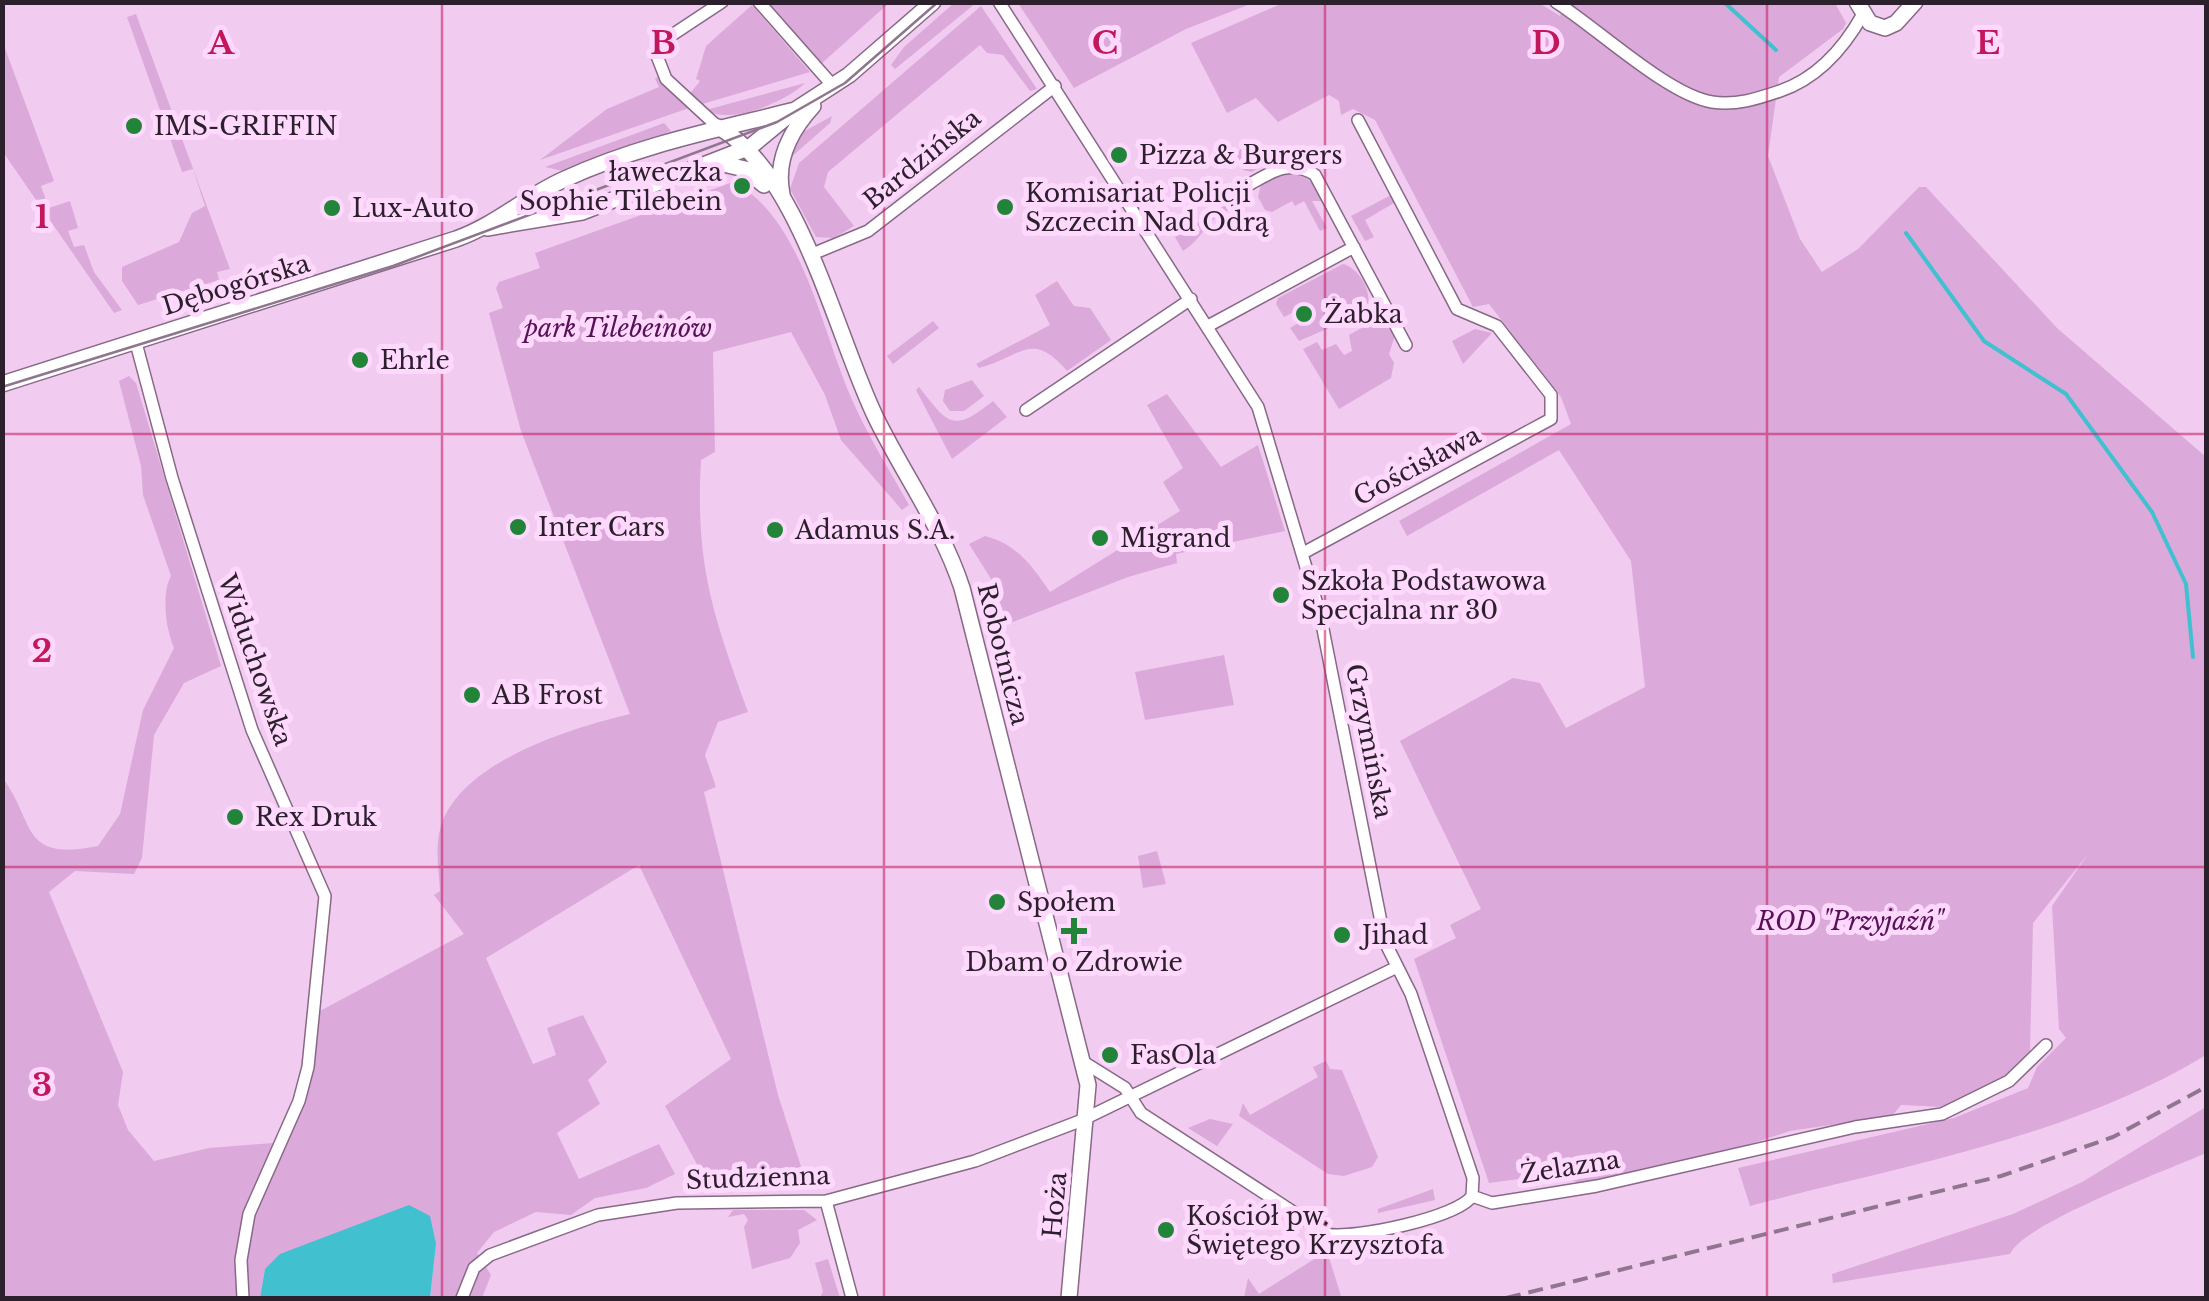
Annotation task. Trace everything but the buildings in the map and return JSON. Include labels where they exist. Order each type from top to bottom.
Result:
[{"type":"street","points":[[722,2],[668,37],[657,56],[666,78],[746,148]]},
{"type":"street","points":[[758,2],[834,87]]},
{"type":"street","name":"Dębogórska","points":[[2,384],[373,269],[483,229],[582,212],[706,166],[746,148],[787,112],[834,87],[933,2]]},
{"type":"street","name":"Grzymińska","points":[[1000,2],[1258,406],[1305,552],[1348,741],[1374,892],[1396,968],[1411,994],[1473,1178],[1472,1196]]},
{"type":"street","points":[[1556,2],[1632,57],[1707,102],[1749,100],[1796,86],[1818,72],[1845,42],[1864,11],[1888,27],[1901,10],[1915,2]]},
{"type":"street","name":"Bardzińska","points":[[810,255],[868,231],[1055,86]]},
{"type":"street","name":"Robotnicza","points":[[834,87],[801,120],[783,156],[781,192],[872,410],[958,576],[1085,1064],[1089,1116]]},
{"type":"street","name":"Dębogórska","points":[[483,229],[566,178],[673,138],[787,112]]},
{"type":"street","name":"Gościsława","points":[[1305,552],[1550,419],[1551,395],[1497,326],[1456,309],[1358,120]]},
{"type":"street","name":"Robotnicza","points":[[746,148],[797,229]]},
{"type":"street","name":"Robotnicza","points":[[746,148],[754,175],[797,229]]},
{"type":"street","points":[[706,166],[726,163],[754,175]]},
{"type":"street","points":[[1243,188],[1285,167],[1304,168],[1322,184],[1406,345]]},
{"type":"street","points":[[1208,326],[1354,247]]},
{"type":"street","points":[[1026,410],[1191,299]]},
{"type":"street","name":"Widuchowska","points":[[136,342],[172,478],[252,730],[325,896],[327,915],[314,986],[305,1082],[258,1189],[243,1236],[243,1298]]},
{"type":"street","name":"Studzienna","points":[[462,1298],[467,1279],[481,1261],[598,1215],[664,1204],[826,1200],[956,1167],[1089,1116],[1396,968]]},
{"type":"street","name":"Żelazna","points":[[1130,1094],[1141,1112],[1327,1234],[1350,1236],[1456,1210],[1472,1196],[1492,1203],[1597,1186],[1854,1127],[1942,1114],[1981,1098],[2020,1073],[2046,1045]]},
{"type":"street","points":[[1085,1064],[1130,1094]]},
{"type":"street","name":"Hoża","points":[[1069,1298],[1089,1116]]},
{"type":"street","points":[[826,1200],[852,1298]]},
{"type":"green space","name":"ROD \"Przyjaźń\"","points":[[1566,2],[1835,3],[1846,23],[1843,29],[1779,77],[1768,156],[1800,239],[1822,272],[1858,249],[1919,187],[1926,187],[2057,328],[2206,457],[2206,1055],[2153,1084],[2042,1128],[1750,1206],[1738,1168],[1954,1118],[2028,1088],[2037,1067],[2066,1038],[2059,1029],[2052,906],[2088,854],[2033,923],[2030,1051],[2018,1069],[1965,1100],[1944,1107],[1901,1105],[1892,1116],[1790,1131],[1720,1154],[1579,1183],[1557,1174],[1489,1183],[1414,959],[1456,938],[1450,925],[1481,909],[1400,741],[1513,678],[1540,683],[1566,728],[1645,687],[1631,561],[1559,450],[1407,536],[1399,521],[1571,424],[1561,397],[1489,304],[1473,307],[1375,120],[1353,109],[1341,115],[1339,101],[1329,95],[1278,122],[1256,98],[1227,113],[1191,43],[1283,3],[1539,3],[1560,16]]},
{"type":"green space","points":[[764,3],[889,3],[820,65]]},
{"type":"green space","points":[[954,3],[976,3],[895,69],[891,65],[904,47]]},
{"type":"green space","points":[[1018,3],[1253,3],[1186,29],[1074,88]]},
{"type":"green space","points":[[752,5],[810,72],[699,105],[688,96],[700,81],[696,79],[706,46]]},
{"type":"green space","points":[[981,6],[1037,89],[1030,91],[1003,55],[987,53],[980,45],[828,172],[824,187],[854,226],[834,238],[816,237],[790,189],[799,163]]},
{"type":"green space","points":[[136,14],[230,269],[217,272],[219,280],[138,305],[122,281],[122,267],[179,242],[192,213],[205,206],[193,169],[182,172],[127,17]]},
{"type":"green space","points":[[3,43],[54,181],[41,186],[49,208],[70,201],[78,228],[68,231],[74,247],[84,245],[94,272],[122,310],[114,313],[3,152]]},
{"type":"green space","points":[[659,76],[689,108],[540,160],[607,109],[659,87],[655,79]]},
{"type":"green space","points":[[805,83],[759,109],[729,115],[706,110]]},
{"type":"green space","points":[[832,116],[830,123],[789,159],[803,132]]},
{"type":"green space","points":[[664,123],[671,131],[563,171],[545,167]]},
{"type":"green space","points":[[1245,145],[1259,147],[1267,162],[1252,172],[1243,170],[1234,156]]},
{"type":"green space","points":[[1282,173],[1303,177],[1316,188],[1324,201],[1312,201],[1327,228],[1320,231],[1304,201],[1295,206],[1292,201],[1272,212],[1265,210],[1258,197],[1261,184]]},
{"type":"green space","name":"park Tilebeinów","points":[[733,182],[756,198],[793,247],[856,409],[909,505],[902,510],[841,440],[825,395],[791,332],[713,352],[715,452],[701,460],[701,530],[716,617],[748,712],[718,722],[705,755],[716,787],[704,792],[778,1095],[808,1188],[785,1190],[782,1174],[704,1177],[665,1106],[731,1059],[639,865],[486,958],[533,1064],[556,1055],[547,1028],[583,1015],[607,1062],[588,1080],[600,1104],[557,1133],[579,1179],[659,1144],[675,1174],[646,1188],[595,1198],[571,1215],[536,1212],[494,1232],[477,1253],[491,1275],[482,1298],[430,1298],[436,1244],[265,1269],[260,1298],[3,1298],[2,777],[26,823],[42,843],[54,848],[98,846],[120,814],[143,710],[174,648],[166,612],[171,576],[143,495],[141,466],[119,381],[129,376],[136,383],[221,666],[184,683],[154,735],[142,858],[134,874],[75,871],[49,892],[123,1072],[118,1105],[128,1130],[154,1161],[209,1148],[285,1142],[310,1080],[318,1012],[464,934],[434,895],[440,891],[440,830],[450,806],[468,786],[519,752],[630,714],[521,431],[489,313],[503,308],[496,288],[499,282],[540,268],[535,253]]},
{"type":"green space","points":[[1393,194],[1394,203],[1365,220],[1374,237],[1365,241],[1351,216]]},
{"type":"green space","points":[[1240,196],[1235,205],[1211,222],[1183,251],[1175,237]]},
{"type":"green space","points":[[1343,264],[1362,279],[1368,303],[1338,323],[1333,314],[1324,318],[1329,328],[1299,341],[1290,328],[1303,320],[1298,310],[1284,317],[1276,304],[1278,298]]},
{"type":"green space","points":[[1057,281],[1074,306],[1090,308],[1111,340],[1067,371],[1055,358],[1035,349],[979,368],[976,364],[1050,325],[1035,295]]},
{"type":"green space","points":[[933,321],[939,328],[893,364],[887,356]]},
{"type":"green space","points":[[1383,323],[1395,335],[1389,354],[1394,363],[1391,378],[1339,409],[1303,349],[1317,342],[1322,350],[1336,344],[1344,355],[1352,351],[1349,335],[1367,325]]},
{"type":"green space","points":[[1475,329],[1492,333],[1463,364],[1452,341]]},
{"type":"green space","points":[[972,380],[984,396],[964,411],[950,411],[943,401],[945,390]]},
{"type":"green space","points":[[919,387],[952,420],[969,418],[993,401],[1007,417],[952,459],[916,390]]},
{"type":"green space","points":[[1167,394],[1221,467],[1258,445],[1285,531],[1176,554],[1177,563],[1128,577],[1008,624],[991,579],[969,544],[985,536],[1006,545],[1030,565],[1050,592],[1180,511],[1163,482],[1183,468],[1147,405]]},
{"type":"green space","points":[[1224,655],[1234,705],[1145,720],[1135,672]]},
{"type":"green space","points":[[1157,851],[1166,884],[1143,888],[1138,856]]},
{"type":"green space","points":[[1326,1061],[1330,1069],[1342,1070],[1378,1157],[1372,1167],[1344,1176],[1328,1174],[1239,1116],[1243,1103],[1250,1115],[1318,1077],[1313,1067]]},
{"type":"green space","points":[[2206,1107],[2206,1153],[2068,1213],[2020,1242],[2010,1254],[1833,1283],[1832,1274],[2013,1214],[2082,1182]]},
{"type":"green space","points":[[1210,1119],[1233,1124],[1217,1146],[1188,1128]]},
{"type":"green space","points":[[1433,1189],[1435,1200],[1378,1213],[1378,1209]]},
{"type":"green space","points":[[733,1210],[804,1210],[817,1220],[798,1230],[800,1243],[790,1258],[752,1269],[744,1227],[748,1220],[744,1214],[728,1217]]},
{"type":"green space","points":[[1327,1251],[1341,1296],[1244,1298],[1248,1278],[1259,1294]]},
{"type":"green space","points":[[828,1259],[840,1298],[820,1298],[823,1291],[815,1263]]},
{"type":"water","points":[[409,1205],[430,1216],[436,1244],[430,1298],[260,1298],[265,1269],[280,1254]]},
{"type":"waterway","points":[[1724,2],[1776,50]]},
{"type":"waterway","points":[[1906,233],[1984,341],[2066,394],[2152,512],[2186,584],[2193,657]]},
{"type":"tram line","points":[[2,387],[393,266],[777,122],[845,83],[938,2]]},
{"type":"railway","points":[[1506,1298],[2001,1176],[2113,1137],[2206,1087]]},
{"type":"place","name":"IMS-GRIFFIN","points":[[134,126]]},
{"type":"place","name":"Pizza & Burgers","points":[[1119,155]]},
{"type":"place","name":"ławeczka Sophie Tilebein","points":[[742,186]]},
{"type":"place","name":"Komisariat Policji Szczecin Nad Odrą","points":[[1005,207]]},
{"type":"place","name":"Lux-Auto","points":[[332,208]]},
{"type":"place","name":"Żabka","points":[[1304,314]]},
{"type":"place","name":"Ehrle","points":[[360,360]]},
{"type":"place","name":"Inter Cars","points":[[518,527]]},
{"type":"place","name":"Adamus S.A.","points":[[775,530]]},
{"type":"place","name":"Migrand","points":[[1100,538]]},
{"type":"place","name":"Szkoła Podstawowa Specjalna nr 30","points":[[1281,595]]},
{"type":"place","name":"AB Frost","points":[[472,695]]},
{"type":"place","name":"Rex Druk","points":[[235,817]]},
{"type":"place","name":"Społem","points":[[997,902]]},
{"type":"place","name":"Dbam o Zdrowie","points":[[1074,931]]},
{"type":"place","name":"Jihad","points":[[1342,935]]},
{"type":"place","name":"FasOla","points":[[1110,1055]]},
{"type":"place","name":"Kościół pw. Świętego Krzysztofa","points":[[1166,1230]]}]
